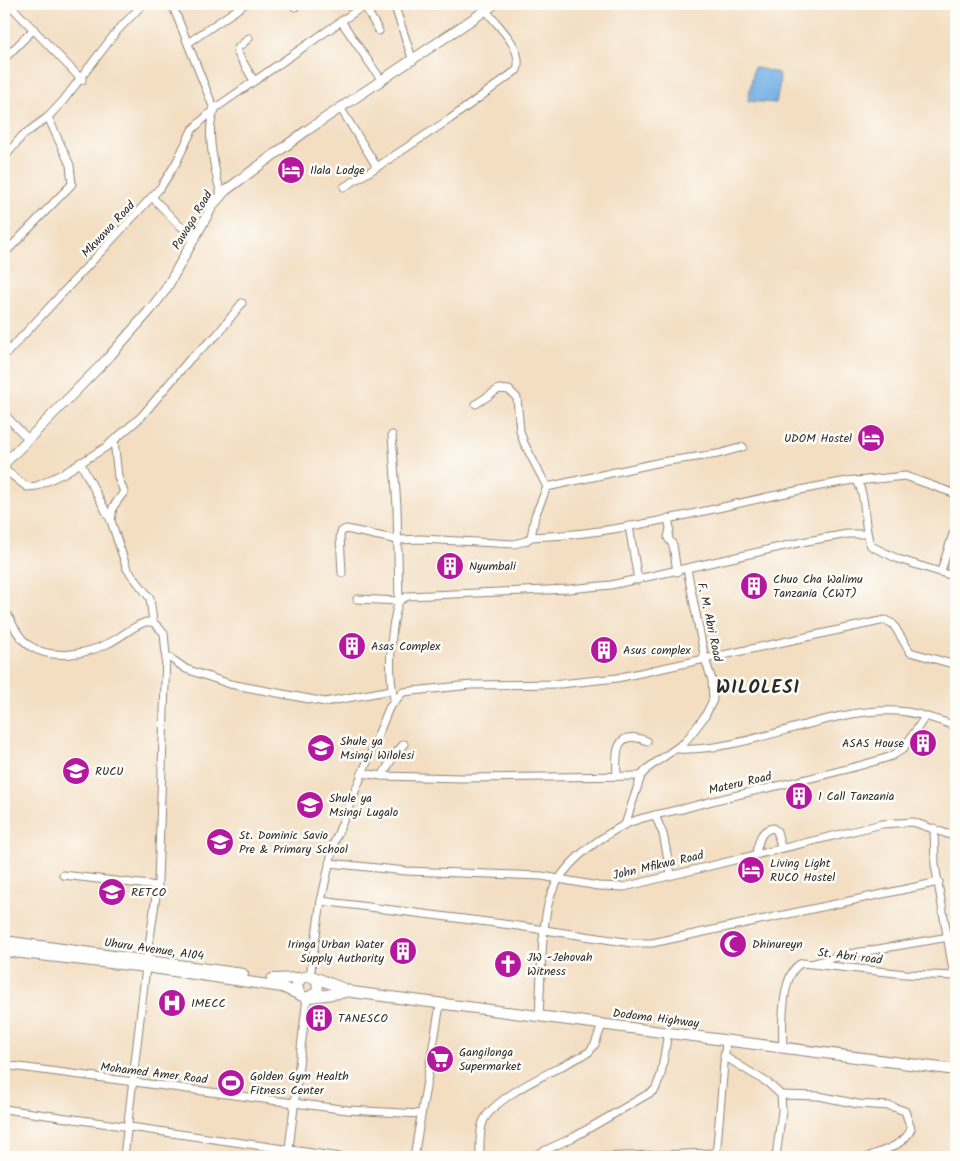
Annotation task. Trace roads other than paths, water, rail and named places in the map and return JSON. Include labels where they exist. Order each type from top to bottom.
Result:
[{"type":"highway","name":"Uhuru Avenue, A104","points":[[4,941],[282,986],[306,996]]},
{"type":"highway","name":"Uhuru Avenue, A104","points":[[4,951],[146,963],[275,979],[308,977]]},
{"type":"highway","points":[[308,977],[352,992]]},
{"type":"highway","points":[[306,996],[297,985],[308,977]]},
{"type":"highway","points":[[306,996],[319,988],[308,977]]},
{"type":"highway","points":[[306,996],[352,992]]},
{"type":"highway","name":"Dodoma Highway","points":[[352,992],[956,1070]]},
{"type":"main road","name":"Pawaga Road","points":[[4,464],[108,358],[151,309],[166,289],[221,195],[251,170],[495,4]]},
{"type":"street","points":[[9,4],[82,80]]},
{"type":"street","points":[[4,158],[22,136],[48,117],[82,80],[118,31],[143,4]]},
{"type":"street","points":[[172,4],[215,108],[212,115],[211,133],[221,195]]},
{"type":"street","points":[[188,43],[245,4]]},
{"type":"street","points":[[365,4],[380,31]]},
{"type":"street","name":"Mkwawa Road","points":[[4,356],[152,197],[170,175],[192,130],[215,108],[365,4]]},
{"type":"street","points":[[394,4],[413,60]]},
{"type":"street","points":[[344,187],[450,119],[517,70],[519,62],[518,52],[486,10]]},
{"type":"street","points":[[341,21],[382,81]]},
{"type":"street","points":[[4,59],[34,30]]},
{"type":"street","points":[[250,38],[238,48],[237,52],[254,81]]},
{"type":"street","points":[[341,109],[377,167]]},
{"type":"street","points":[[4,254],[72,184],[70,165],[48,117]]},
{"type":"street","points":[[152,197],[178,224],[196,238]]},
{"type":"street","points":[[4,469],[22,484],[32,487],[44,484],[114,440],[141,417],[190,359],[217,335],[242,303]]},
{"type":"street","points":[[476,404],[498,389],[514,394],[519,405],[520,431],[524,443],[548,487]]},
{"type":"street","points":[[4,414],[28,439]]},
{"type":"street","points":[[392,435],[398,540],[399,601],[393,629],[392,690],[394,699]]},
{"type":"street","points":[[111,521],[113,507],[124,492],[118,477],[114,440]]},
{"type":"street","points":[[548,487],[660,462],[718,454],[743,447]]},
{"type":"street","points":[[80,462],[111,521],[127,569],[150,598],[153,622],[164,633],[166,655],[158,886],[146,963],[124,1157]]},
{"type":"street","points":[[342,573],[340,535],[342,530],[352,528],[398,540],[430,539],[514,544],[526,541],[531,537],[574,534],[629,526],[786,493],[857,481],[905,476],[956,494]]},
{"type":"street","points":[[857,481],[871,546],[898,558],[956,577]]},
{"type":"street","points":[[531,537],[535,516],[548,487]]},
{"type":"street","points":[[668,518],[670,528],[668,538],[673,545],[676,572]]},
{"type":"street","points":[[629,526],[638,580]]},
{"type":"street","points":[[941,571],[953,534],[956,531]]},
{"type":"street","points":[[357,600],[399,601],[408,596],[569,589],[638,580],[806,541],[848,534],[867,534]]},
{"type":"street","name":"F. M. Abri Road","points":[[641,776],[648,768],[676,749],[695,731],[712,700],[712,680],[705,659],[687,569]]},
{"type":"street","points":[[4,608],[22,639],[30,646],[54,655],[82,651],[104,645],[139,624],[153,622]]},
{"type":"street","points":[[308,977],[321,902],[334,843],[394,699],[408,690],[471,685],[560,684],[587,681],[634,674],[885,620],[893,624],[910,652],[956,665]]},
{"type":"street","points":[[166,655],[186,669],[230,684],[326,702],[392,690]]},
{"type":"street","points":[[676,749],[727,745],[844,716],[876,711],[898,711],[925,716],[956,726]]},
{"type":"street","name":"Materu Road","points":[[560,878],[592,845],[625,825],[655,815],[812,778],[892,756],[903,749],[925,716]]},
{"type":"street","points":[[617,776],[616,755],[618,745],[626,739],[633,738],[646,741]]},
{"type":"street","points":[[382,776],[395,754],[404,744]]},
{"type":"street","points":[[362,774],[382,776],[641,776],[625,825]]},
{"type":"street","points":[[655,815],[663,834],[671,874]]},
{"type":"street","name":"John Mfikwa Road","points":[[329,863],[406,871],[518,874],[560,878],[609,888],[624,886],[781,847],[897,822],[913,822],[956,837]]},
{"type":"street","points":[[756,853],[760,836],[767,829],[773,828],[777,831],[781,847]]},
{"type":"street","points":[[934,828],[935,858],[955,976]]},
{"type":"street","points":[[64,875],[158,886]]},
{"type":"street","points":[[539,1016],[548,904],[560,878]]},
{"type":"street","points":[[321,902],[632,944],[652,943],[939,882]]},
{"type":"street","points":[[814,964],[843,955],[949,937]]},
{"type":"street","name":"St. Abri road","points":[[783,1047],[784,1002],[791,970],[795,965],[802,963],[906,974],[955,976]]},
{"type":"street","points":[[289,1153],[306,996]]},
{"type":"street","points":[[414,1157],[440,1004]]},
{"type":"street","points":[[480,1157],[483,1122],[493,1109],[510,1095],[589,1052],[595,1044],[602,1025]]},
{"type":"street","points":[[531,1157],[581,1134],[655,1090],[661,1075],[668,1032]]},
{"type":"street","points":[[596,1157],[716,1155],[726,1041]]},
{"type":"street","points":[[724,1056],[768,1083],[781,1095],[819,1096],[858,1104],[890,1106],[905,1111],[911,1129],[907,1137],[894,1146],[868,1157]]},
{"type":"street","name":"Mohamed Amer Road","points":[[4,1065],[348,1110],[421,1114]]},
{"type":"street","points":[[776,1157],[782,1111],[781,1095]]},
{"type":"street","points":[[4,1109],[128,1125],[289,1153],[340,1157]]},
{"type":"water","points":[[754,67],[778,73],[780,82],[776,103],[748,101]]},
{"type":"place","name":"Ilala Lodge","points":[[291,170]]},
{"type":"place","name":"UDOM Hostel","points":[[871,438]]},
{"type":"place","name":"Nyumbali","points":[[450,566]]},
{"type":"place","name":"Chuo Cha Walimu Tanzania (CWT)","points":[[754,586]]},
{"type":"place","name":"Asas Complex","points":[[352,646]]},
{"type":"place","name":"Asus complex","points":[[604,650]]},
{"type":"place","name":"ASAS House","points":[[923,743]]},
{"type":"place","name":"Shule ya Msingi Wilolesi","points":[[321,748]]},
{"type":"place","name":"RUCU","points":[[76,771]]},
{"type":"place","name":"1 Call Tanzania","points":[[799,796]]},
{"type":"place","name":"Shule ya Msingi Lugalo","points":[[310,805]]},
{"type":"place","name":"St. Dominic Savio Pre & Primary School","points":[[220,842]]},
{"type":"place","name":"Living Light RUCO Hostel","points":[[751,870]]},
{"type":"place","name":"RETCO","points":[[112,892]]},
{"type":"place","name":"Dhinureyn","points":[[733,944]]},
{"type":"place","name":"Iringa Urban Water Supply Authority","points":[[403,951]]},
{"type":"place","name":"JW -Jehovah Witness","points":[[508,964]]},
{"type":"place","name":"IMECC","points":[[172,1003]]},
{"type":"place","name":"TANESCO","points":[[319,1018]]},
{"type":"place","name":"Gangilonga Supermarket","points":[[440,1059]]},
{"type":"place","name":"Golden Gym Health Fitness Center","points":[[231,1083]]},
{"type":"district","name":"WILOLESI","points":[[758,687]]}]
